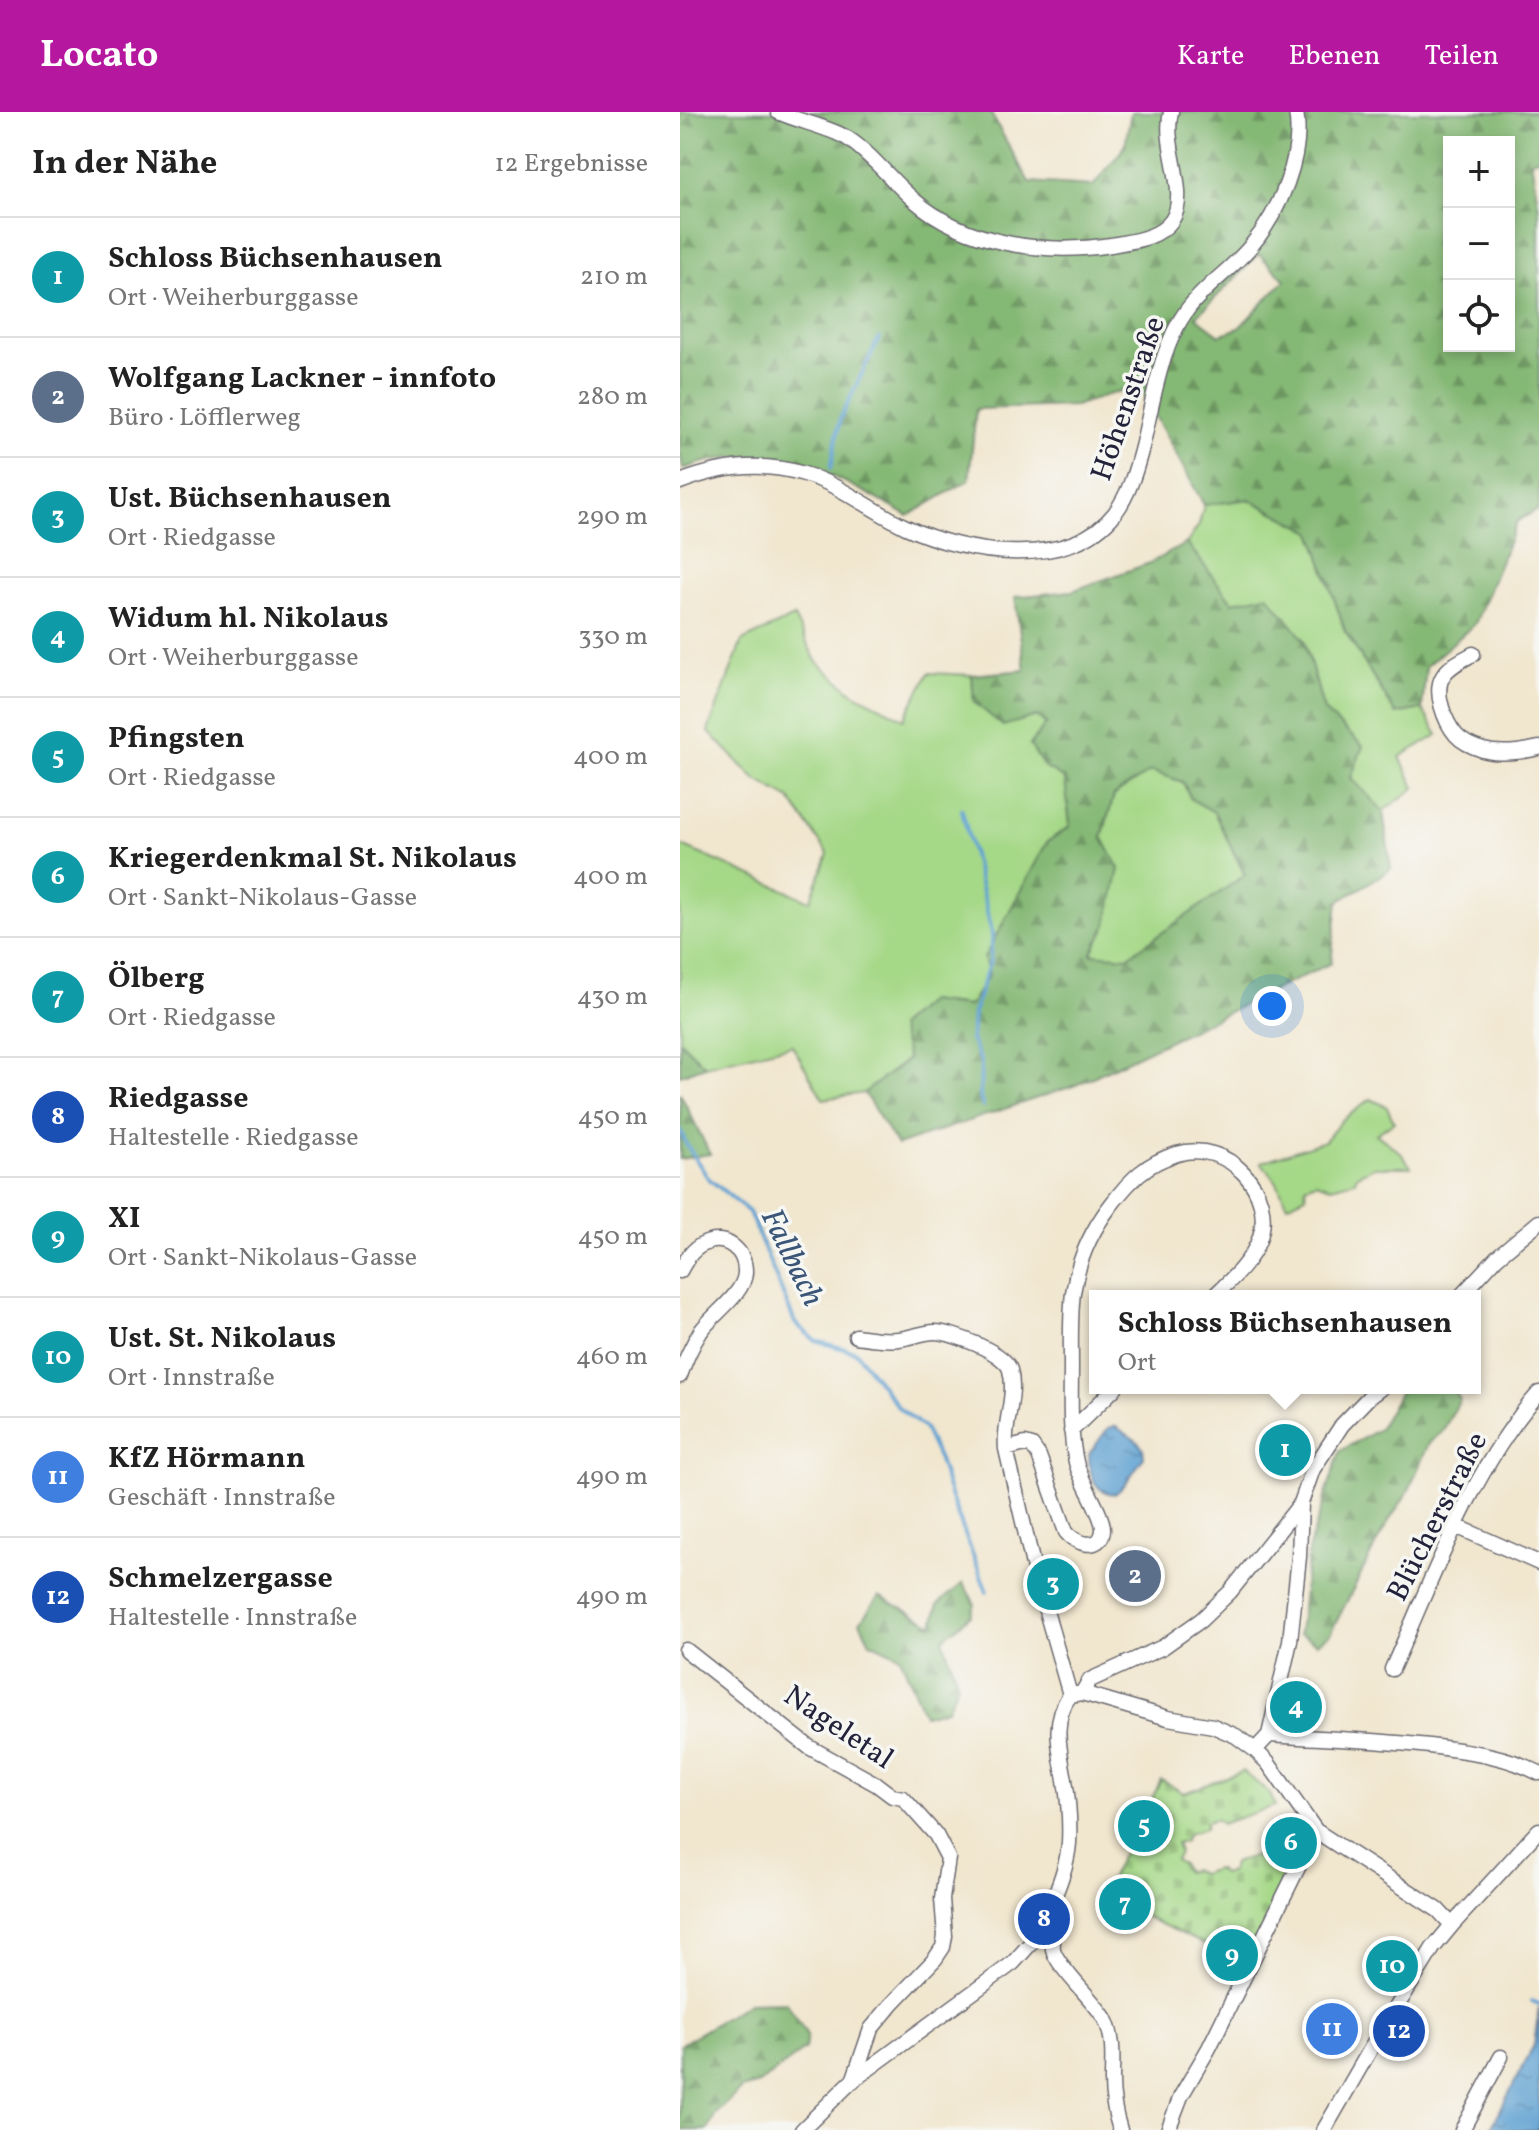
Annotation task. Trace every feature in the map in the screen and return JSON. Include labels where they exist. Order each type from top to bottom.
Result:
[{"type":"street","points":[[778,112],[849,140],[916,202],[958,229],[1006,242],[1067,248],[1140,240],[1154,235],[1172,220],[1178,196],[1169,138],[1171,112]]},
{"type":"street","name":"Höhenstraße","points":[[680,482],[735,467],[765,466],[791,471],[833,486],[924,535],[982,549],[1038,552],[1060,548],[1092,533],[1113,515],[1131,483],[1171,337],[1187,310],[1251,246],[1275,210],[1295,156],[1298,130],[1296,112]]},
{"type":"street","points":[[1473,654],[1450,668],[1440,683],[1441,702],[1452,729],[1464,742],[1482,750],[1504,752],[1539,748]]},
{"type":"street","points":[[1006,1449],[1025,1444],[1032,1446],[1039,1456],[1066,1532],[1081,1543],[1098,1540],[1103,1528],[1079,1474],[1071,1431],[1073,1299],[1078,1268],[1085,1247],[1104,1214],[1135,1176],[1177,1154],[1202,1152],[1226,1158],[1251,1180],[1263,1206],[1261,1233],[1252,1255],[1220,1290]]},
{"type":"street","points":[[1467,1290],[1497,1257],[1539,1222]]},
{"type":"street","points":[[680,1271],[695,1248],[713,1241],[735,1247],[745,1269],[742,1286],[702,1331],[680,1376]]},
{"type":"street","points":[[856,1336],[899,1339],[930,1332],[946,1333],[1004,1359],[1010,1371],[1012,1397],[1004,1434],[1006,1449],[1034,1569],[1076,1694]]},
{"type":"street","name":"Blücherstraße","points":[[1392,1669],[1456,1526],[1496,1452],[1539,1393]]},
{"type":"street","points":[[1071,1431],[1109,1394]]},
{"type":"street","points":[[1255,1750],[1269,1735],[1290,1641],[1301,1503],[1313,1469],[1342,1425],[1373,1394]]},
{"type":"street","points":[[802,2130],[852,2081],[1013,1963],[1040,1933],[1065,1867],[1069,1843],[1065,1782],[1057,1731],[1065,1701],[1090,1680],[1163,1647],[1201,1620],[1230,1592],[1301,1503]]},
{"type":"street","points":[[1456,1526],[1539,1563]]},
{"type":"street","name":"Nageletal","points":[[686,1650],[809,1747],[892,1796],[903,1798],[936,1835],[948,1858],[942,1899],[943,1947],[871,2029],[852,2081]]},
{"type":"street","points":[[1076,1694],[1168,1718],[1213,1726],[1236,1736],[1255,1750],[1316,1831],[1438,1910],[1452,1925]]},
{"type":"street","points":[[1269,1735],[1411,1744],[1485,1753],[1519,1762],[1539,1773]]},
{"type":"street","points":[[1324,2130],[1423,1964],[1452,1925],[1539,1830]]},
{"type":"street","points":[[1168,2130],[1181,2096],[1209,2048],[1316,1831]]},
{"type":"street","points":[[1055,1930],[1053,1950],[1066,1971],[1090,1997],[1110,2031],[1114,2113],[1120,2130]]},
{"type":"street","points":[[1462,2130],[1501,2057]]},
{"type":"green space","points":[[680,112],[990,112],[1029,182],[1093,186],[1125,146],[1131,112],[1539,112],[1539,158],[1531,160],[1539,209],[1539,509],[1517,521],[1475,624],[1426,666],[1422,709],[1396,714],[1345,631],[1312,532],[1249,499],[1204,505],[1138,385],[1075,406],[976,409],[969,480],[908,516],[827,474],[773,458],[744,456],[683,469],[680,451]],"holes":[[[1259,254],[1285,280],[1239,328],[1220,335],[1196,317]]]},
{"type":"green space","points":[[1249,499],[1312,532],[1345,631],[1396,714],[1422,709],[1438,735],[1400,757],[1415,788],[1383,811],[1351,778],[1362,746],[1324,711],[1304,640],[1232,602],[1187,543],[1199,525],[1204,505]]},
{"type":"green space","points":[[1187,543],[1232,602],[1268,595],[1304,640],[1324,711],[1363,746],[1351,778],[1383,811],[1391,869],[1338,902],[1331,963],[1076,1085],[897,1145],[864,1093],[908,1059],[899,1026],[928,1001],[969,1006],[989,975],[984,958],[1047,842],[1070,826],[1065,779],[1044,767],[1030,745],[1046,724],[1037,716],[1003,726],[974,702],[972,675],[1025,670],[1015,597],[1072,591],[1150,563]],"holes":[[[1151,771],[1183,782],[1191,799],[1214,812],[1245,875],[1127,957],[1091,954],[1106,927],[1119,869],[1102,837],[1114,795]]]},
{"type":"green space","points":[[794,617],[816,661],[853,693],[904,719],[929,673],[972,675],[974,702],[1037,716],[1046,724],[1044,767],[1065,779],[1070,826],[969,1006],[928,1001],[899,1026],[908,1059],[864,1093],[823,1099],[792,1045],[705,1066],[680,1041],[680,845],[810,901],[828,854],[790,799],[755,779],[708,731],[742,641]]},
{"type":"green space","points":[[1151,771],[1183,782],[1191,799],[1214,812],[1245,875],[1127,958],[1090,954],[1106,926],[1102,837],[1114,795]]},
{"type":"green space","points":[[680,1041],[705,1066],[680,1075]]},
{"type":"green space","points":[[680,1093],[710,1154],[680,1159]]},
{"type":"green space","points":[[1371,1099],[1387,1107],[1394,1122],[1376,1134],[1400,1152],[1411,1167],[1374,1167],[1357,1175],[1355,1181],[1331,1187],[1316,1182],[1305,1186],[1306,1196],[1287,1205],[1276,1181],[1261,1162],[1325,1141],[1342,1120]]},
{"type":"green space","points":[[1399,1394],[1457,1394],[1460,1400],[1442,1432],[1429,1443],[1408,1492],[1385,1527],[1330,1634],[1317,1643],[1299,1634],[1309,1547],[1340,1451],[1379,1429]]},
{"type":"green space","points":[[963,1583],[975,1604],[971,1615],[943,1639],[958,1684],[947,1709],[924,1715],[900,1656],[870,1642],[860,1622],[879,1596],[933,1625],[938,1604]]},
{"type":"green space","points":[[1243,1771],[1270,1794],[1275,1806],[1221,1824],[1215,1819],[1206,1822],[1205,1829],[1188,1834],[1184,1842],[1176,1844],[1179,1853],[1175,1860],[1182,1864],[1185,1872],[1193,1870],[1201,1874],[1217,1869],[1222,1874],[1231,1872],[1233,1863],[1283,1848],[1288,1865],[1283,1890],[1247,1964],[1102,1897],[1161,1780],[1184,1793]]},
{"type":"green space","points":[[786,2002],[807,2035],[805,2049],[759,2084],[741,2089],[716,2114],[708,2130],[680,2130],[680,2045],[749,2003]]},
{"type":"water","points":[[1115,1426],[1137,1441],[1143,1448],[1144,1457],[1115,1494],[1097,1486],[1091,1475],[1089,1454],[1108,1428]]},
{"type":"water","points":[[1539,2007],[1539,2130],[1490,2130],[1534,2045]]},
{"type":"waterway","points":[[831,468],[840,419],[879,338]]},
{"type":"waterway","points":[[962,810],[992,933],[990,961],[973,1013],[971,1040],[981,1062],[980,1097],[983,1107]]},
{"type":"waterway","name":"Fallbach","points":[[680,1130],[708,1178],[749,1212],[795,1323],[816,1341],[856,1352],[898,1407],[924,1428],[939,1460],[987,1592]]},
{"type":"waterway","points":[[1532,2001],[1539,2004]]},
{"type":"place","name":"Schloss Büchsenhausen","points":[[1285,1450]]},
{"type":"place","name":"Wolfgang Lackner - innfoto","points":[[1135,1576]]},
{"type":"place","name":"Ust. Büchsenhausen","points":[[1053,1584]]},
{"type":"place","name":"Widum hl. Nikolaus","points":[[1296,1707]]},
{"type":"place","name":"Pfingsten","points":[[1144,1826]]},
{"type":"place","name":"Kriegerdenkmal St. Nikolaus","points":[[1291,1843]]},
{"type":"place","name":"Ölberg","points":[[1125,1904]]},
{"type":"place","name":"Riedgasse","points":[[1044,1919]]},
{"type":"place","name":"XI","points":[[1232,1955]]},
{"type":"place","name":"Ust. St. Nikolaus","points":[[1392,1966]]},
{"type":"place","name":"KfZ Hörmann","points":[[1332,2029]]},
{"type":"place","name":"Schmelzergasse","points":[[1399,2031]]}]
